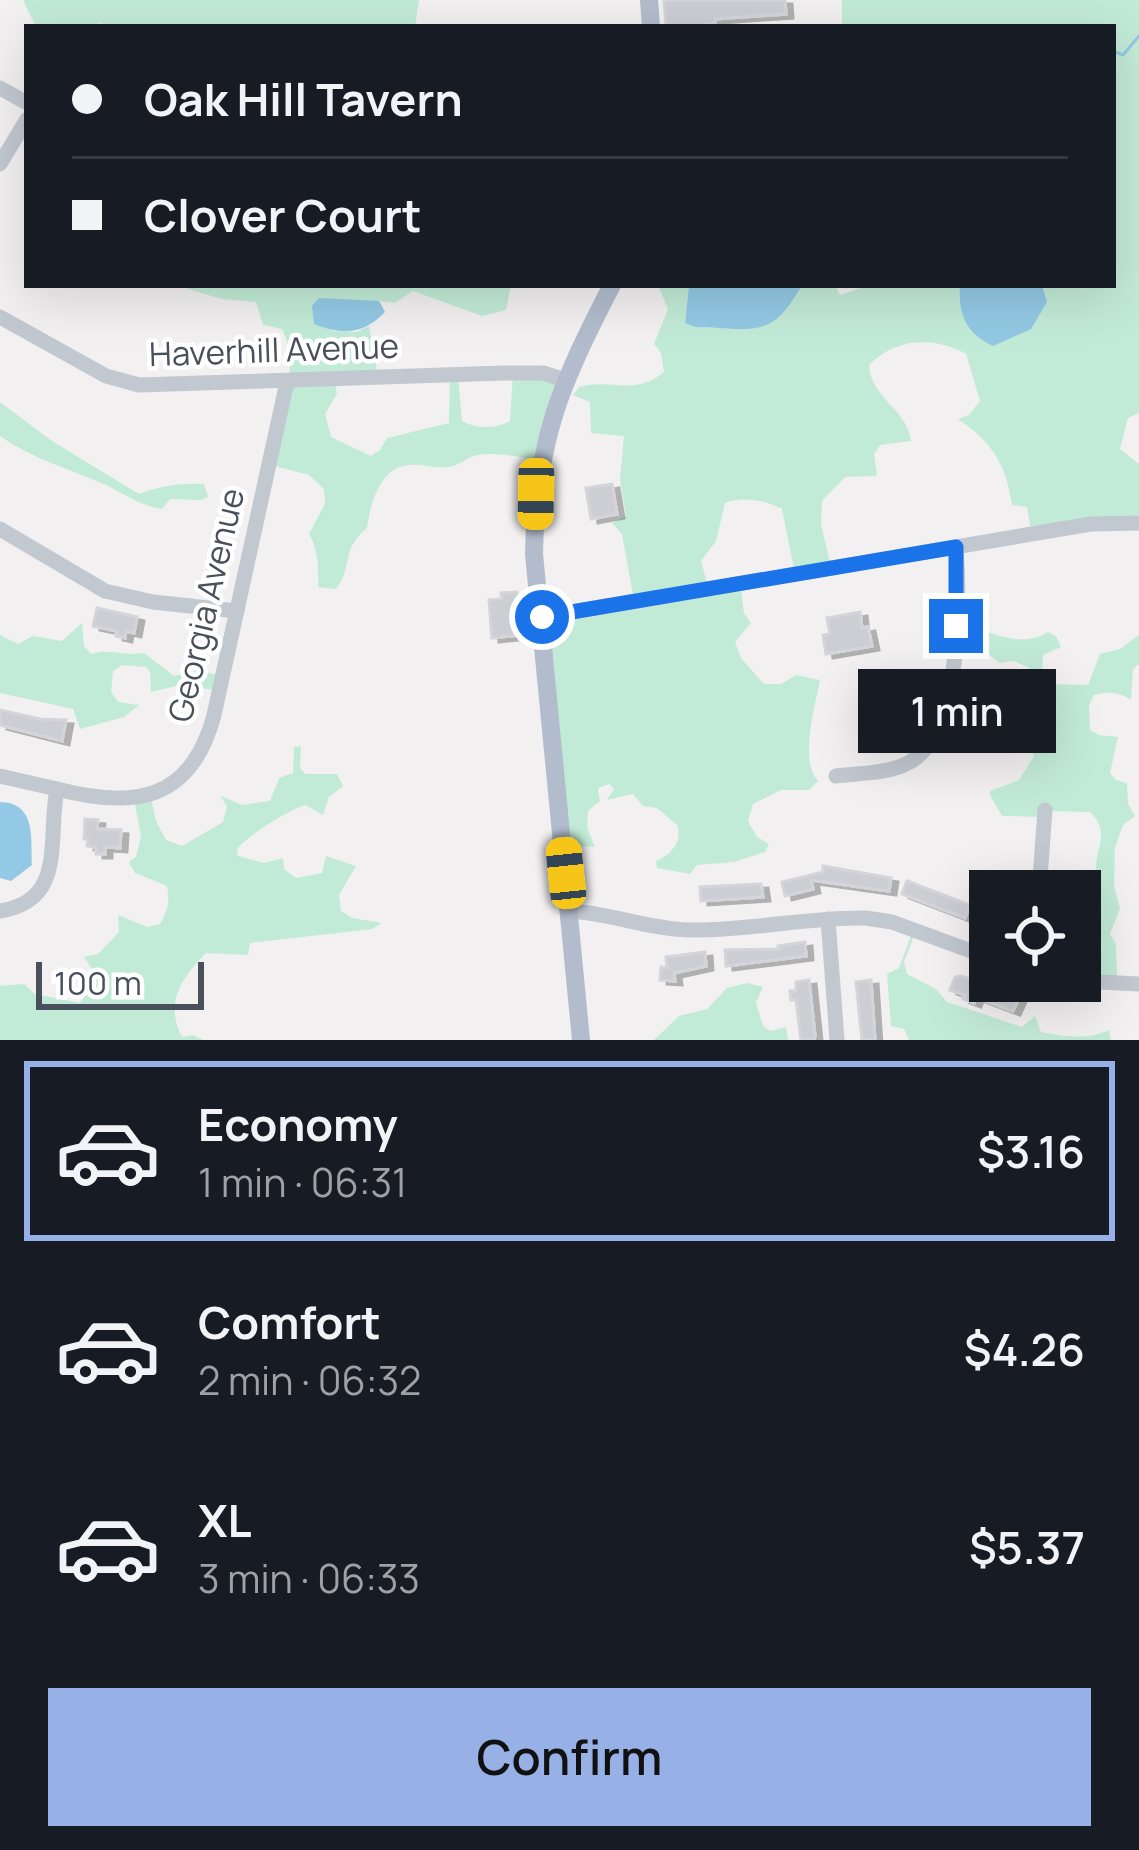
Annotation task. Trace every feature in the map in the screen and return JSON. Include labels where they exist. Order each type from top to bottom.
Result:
[{"type":"main road","points":[[581,1040],[534,554],[536,494],[550,417],[611,288]]},
{"type":"street","points":[[0,164],[24,124]]},
{"type":"street","name":"Haverhill Avenue","points":[[0,316],[124,383],[172,386],[504,373],[543,373],[565,380]]},
{"type":"street","name":"Georgia Avenue","points":[[0,776],[118,801],[158,791],[182,775],[200,752],[211,727],[287,382]]},
{"type":"street","points":[[542,617],[1091,524],[1139,523]]},
{"type":"street","points":[[0,530],[105,591],[153,602],[237,610]]},
{"type":"street","points":[[836,776],[907,764],[934,740],[946,710],[956,626],[956,547]]},
{"type":"street","points":[[0,911],[35,896],[47,882],[57,789]]},
{"type":"street","points":[[1041,870],[1045,810]]},
{"type":"street","points":[[570,911],[696,930],[827,919],[892,922],[969,950]]},
{"type":"street","points":[[827,919],[837,1040]]},
{"type":"street","points":[[1101,982],[1139,984]]},
{"type":"green space","points":[[23,0],[419,0],[415,24],[35,24]]},
{"type":"green space","points":[[842,0],[1139,0],[1139,413],[1128,418],[1120,449],[1139,464],[1139,523],[1031,531],[1027,507],[1012,505],[996,455],[958,419],[969,415],[980,401],[966,354],[929,343],[892,349],[869,365],[871,376],[903,421],[911,441],[880,445],[874,454],[877,476],[845,477],[822,501],[821,524],[830,563],[794,569],[782,509],[746,499],[725,503],[716,541],[701,561],[708,587],[740,583],[744,613],[751,623],[735,642],[741,658],[764,684],[781,684],[796,675],[820,680],[809,747],[818,781],[809,790],[781,790],[753,804],[748,821],[757,837],[769,844],[765,852],[734,862],[697,865],[690,874],[657,868],[656,861],[677,842],[677,825],[657,808],[643,806],[633,794],[607,800],[614,789],[609,784],[598,788],[600,801],[588,811],[587,827],[595,847],[563,846],[544,615],[634,601],[622,534],[612,523],[626,516],[620,479],[624,436],[591,433],[590,402],[573,395],[579,387],[642,384],[664,372],[654,344],[668,309],[659,288],[689,288],[685,322],[694,327],[745,329],[769,324],[780,316],[800,288],[836,288],[840,295],[861,288],[1116,288],[1116,24],[842,24]]},
{"type":"green space","points":[[186,288],[510,288],[506,310],[482,316],[413,291],[395,303],[379,301],[332,331],[357,332],[369,326],[378,376],[334,379],[337,394],[325,414],[331,437],[371,456],[387,438],[449,423],[450,374],[458,375],[462,421],[486,427],[510,421],[513,372],[564,378],[540,461],[482,455],[452,466],[400,467],[379,487],[367,528],[353,543],[336,589],[318,587],[316,553],[309,534],[325,504],[324,489],[309,475],[270,465],[289,378],[288,344],[282,329],[263,325],[256,302],[221,299]]},
{"type":"green space","points":[[0,402],[52,441],[139,494],[204,484],[208,497],[170,499],[162,509],[39,458],[0,436]]},
{"type":"green space","points":[[82,623],[84,646],[91,654],[144,653],[174,676],[196,671],[220,675],[217,690],[176,686],[151,692],[146,667],[122,665],[113,671],[111,692],[118,702],[139,705],[124,717],[80,729],[73,709],[0,693],[0,635],[18,644],[33,636],[62,641]]},
{"type":"green space","points":[[957,626],[1014,639],[1048,632],[1061,647],[1043,655],[1042,674],[1048,684],[1088,685],[1100,654],[1120,649],[1139,635],[1131,700],[1104,693],[1094,695],[1089,705],[1090,730],[1118,737],[1110,773],[1127,783],[1128,804],[1135,816],[1123,825],[1115,848],[1114,886],[1120,909],[1110,934],[1116,944],[1117,979],[1101,980],[1101,870],[1096,867],[1101,832],[1096,819],[1090,812],[1002,816],[990,795],[1019,780],[1034,756],[1029,740],[1008,730],[1025,725],[1030,717],[1030,668],[1014,661],[999,663],[985,651],[954,646]]},
{"type":"green space","points":[[301,746],[300,768],[305,774],[337,774],[343,786],[329,797],[323,815],[305,805],[298,808],[250,837],[237,849],[238,856],[264,863],[283,858],[284,869],[296,878],[322,873],[326,856],[356,866],[339,895],[341,911],[352,918],[382,923],[372,929],[250,943],[248,955],[206,953],[183,981],[175,1002],[182,1037],[203,1040],[0,1040],[0,986],[24,984],[35,994],[80,1003],[89,989],[92,969],[84,957],[98,954],[119,932],[118,915],[147,927],[163,919],[167,886],[135,873],[129,862],[136,857],[141,836],[134,799],[150,794],[166,840],[182,846],[223,822],[227,807],[221,796],[242,805],[270,801],[279,778],[293,773],[294,747]]},
{"type":"green space","points":[[913,930],[904,962],[907,974],[936,989],[947,1002],[1022,1027],[1035,1016],[1041,1032],[1050,1034],[1084,1036],[1109,1030],[1111,1040],[909,1040],[904,1029],[891,1026],[887,974],[899,968]]},
{"type":"green space","points":[[747,983],[763,987],[756,1002],[763,1026],[770,1031],[786,1027],[788,1040],[654,1040],[679,1016],[707,1009],[727,988]]},
{"type":"water","points":[[689,288],[800,288],[780,316],[758,328],[685,323]]},
{"type":"water","points":[[960,288],[1043,288],[1047,302],[1031,329],[993,346],[976,335],[961,305]]},
{"type":"water","points":[[319,298],[379,301],[385,312],[360,329],[334,330],[314,324],[312,306]]},
{"type":"water","points":[[0,802],[20,808],[31,833],[32,865],[11,881],[0,878]]},
{"type":"building","points":[[664,0],[785,0],[786,14],[666,24]]},
{"type":"building","points":[[612,484],[617,514],[591,519],[586,488]]},
{"type":"building","points":[[517,592],[520,635],[492,638],[489,600]]},
{"type":"building","points":[[97,608],[137,617],[134,633],[126,631],[125,638],[116,636],[117,631],[93,626]]},
{"type":"building","points":[[860,612],[872,646],[826,654],[827,618]]},
{"type":"building","points":[[0,710],[66,720],[62,741],[0,725]]},
{"type":"building","points":[[85,819],[98,820],[97,829],[121,830],[120,848],[105,847],[105,854],[96,854],[96,847],[87,846],[88,839],[84,839]]},
{"type":"building","points":[[823,866],[891,878],[889,891],[811,880],[813,889],[785,896],[782,882],[823,872]]},
{"type":"building","points":[[907,881],[969,908],[965,918],[902,894]]},
{"type":"building","points":[[761,884],[763,897],[701,901],[700,887]]},
{"type":"building","points":[[805,942],[806,956],[726,966],[725,950],[779,949]]},
{"type":"building","points":[[705,952],[706,966],[674,973],[675,981],[660,980],[661,967],[667,968],[666,957]]},
{"type":"building","points":[[955,977],[969,979],[969,1001],[950,990]]},
{"type":"building","points":[[809,980],[815,1036],[801,1040],[796,1000],[791,1000],[790,991],[796,991],[796,982]]},
{"type":"building","points":[[871,980],[875,1040],[862,1040],[856,982]]},
{"type":"building","points":[[989,1002],[1017,1002],[1013,1011]]},
{"type":"waterway","points":[[1116,52],[1123,55],[1139,36]]},
{"type":"route","points":[[542,617],[956,547],[956,626]]}]
